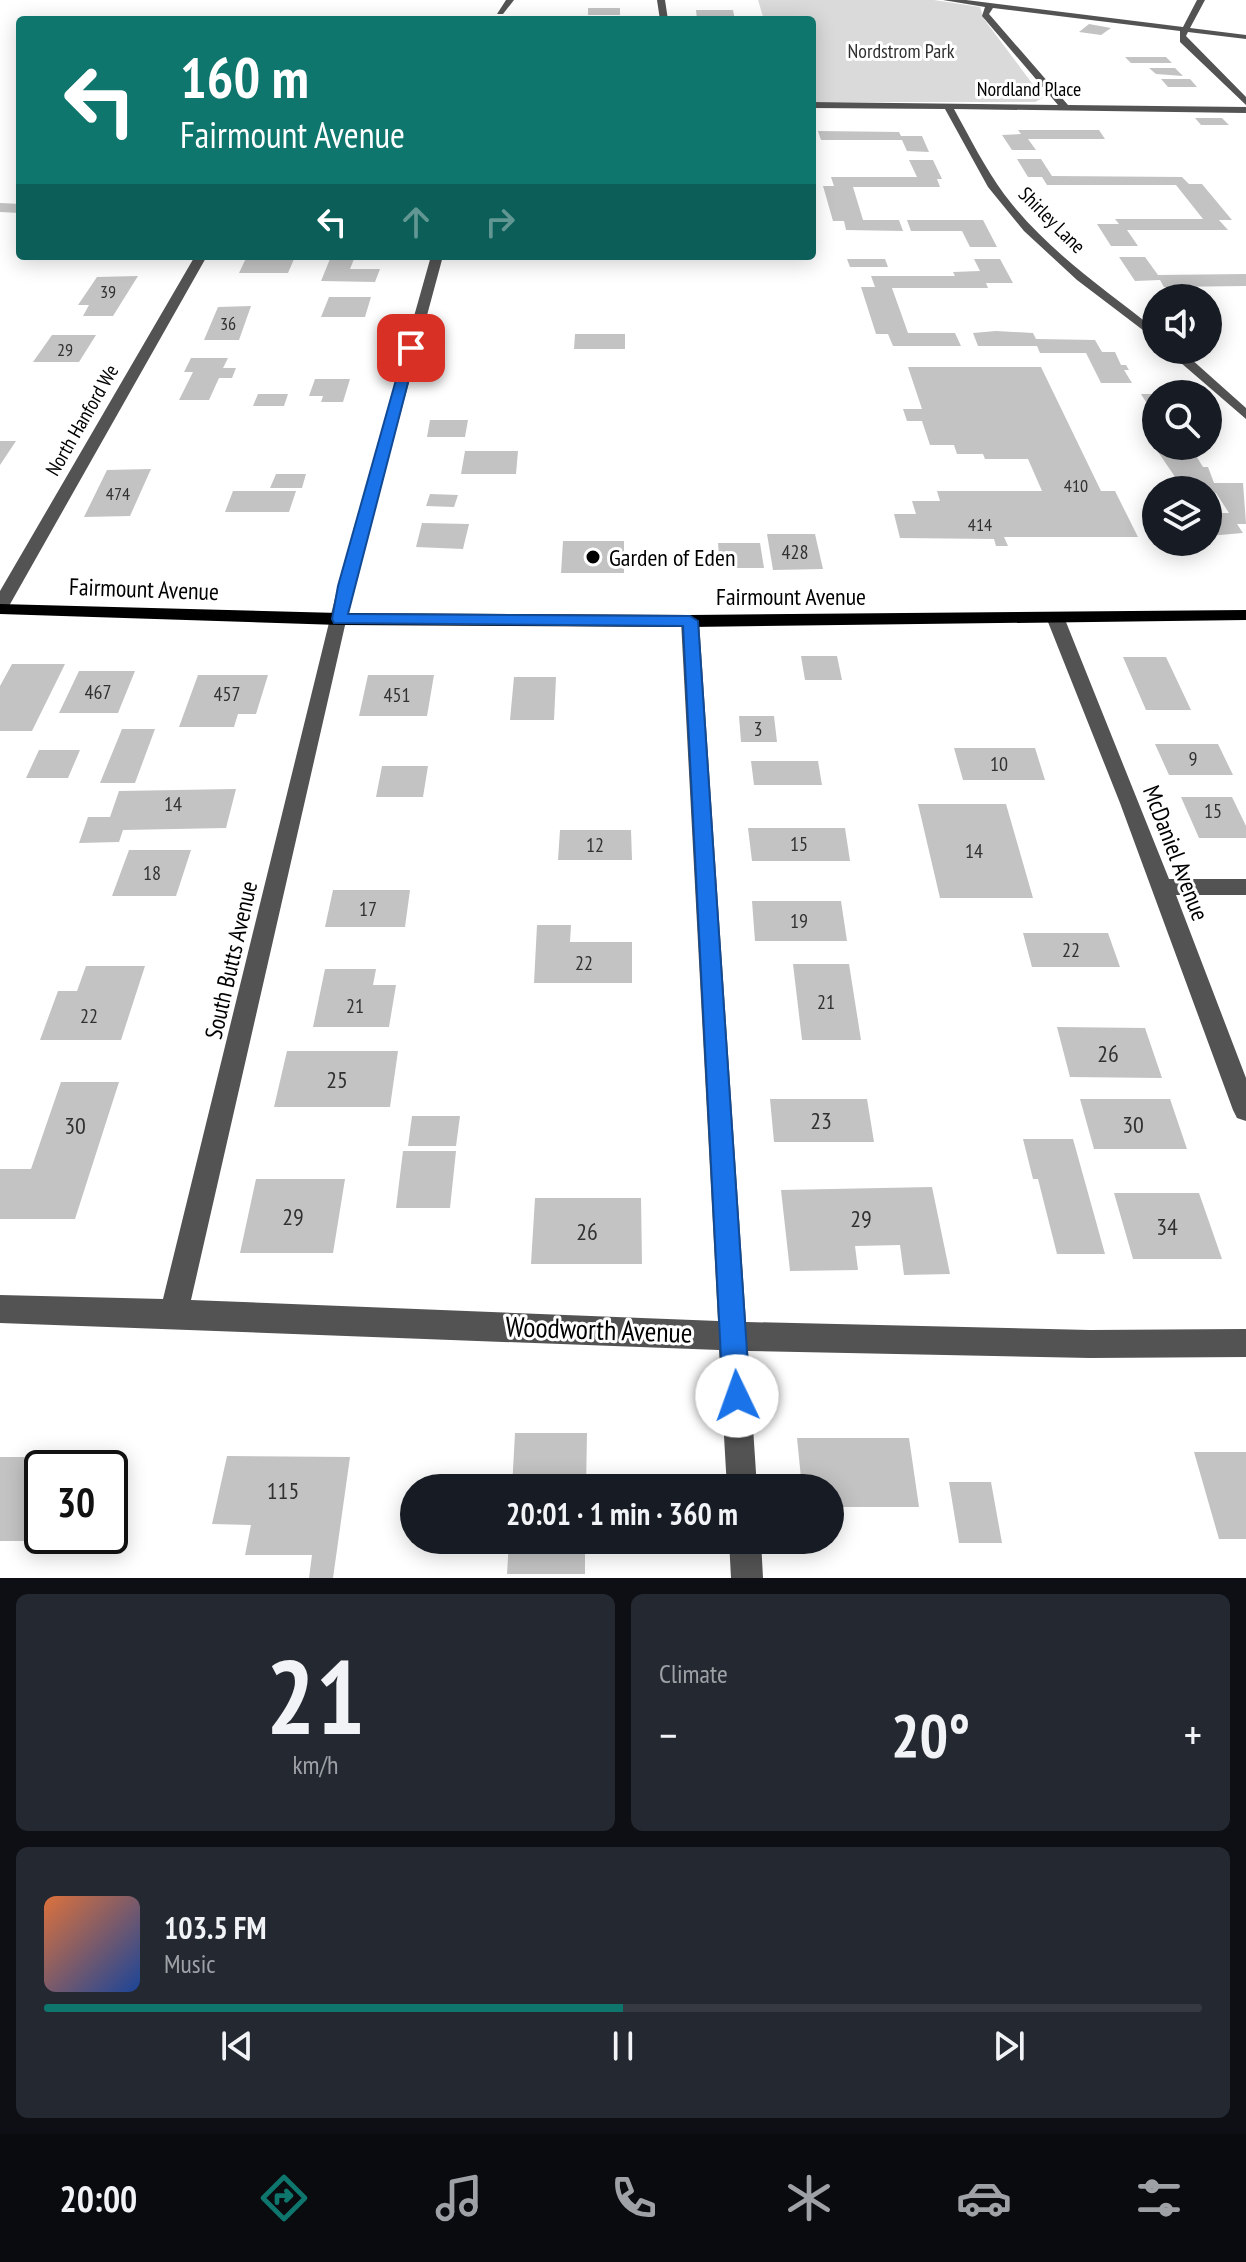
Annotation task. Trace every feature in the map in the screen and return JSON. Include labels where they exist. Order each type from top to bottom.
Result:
[{"type":"main road","name":"Fairmount Avenue","points":[[0,607],[339,619],[690,621],[1246,615]]},
{"type":"street","points":[[500,12],[510,0]]},
{"type":"street","points":[[947,0],[1246,37]]},
{"type":"street","points":[[1201,0],[1183,40],[1246,102]]},
{"type":"street","points":[[990,6],[985,14],[1065,107]]},
{"type":"street","name":"Nordland Place","points":[[816,105],[1246,110]]},
{"type":"street","name":"Shirley Lane","points":[[948,107],[991,184],[1011,210],[1059,259],[1142,325]]},
{"type":"street","name":"North Hanford We","points":[[0,607],[199,260]]},
{"type":"street","name":"South Butts Avenue","points":[[174,1312],[346,586],[436,260]]},
{"type":"street","points":[[1189,364],[1246,415]]},
{"type":"street","name":"McDaniel Avenue","points":[[1055,617],[1246,1110]]},
{"type":"street","points":[[690,621],[741,1474]]},
{"type":"street","points":[[1161,887],[1246,887]]},
{"type":"street","name":"Woodworth Avenue","points":[[0,1309],[174,1312],[1096,1346],[1246,1343]]},
{"type":"street","points":[[746,1554],[747,1578]]},
{"type":"green space","name":"Nordstrom Park","points":[[758,0],[934,0],[980,7],[984,19],[1043,98],[1035,102],[816,102],[816,16],[763,16]]},
{"type":"building","points":[[588,8],[620,8],[620,15],[588,15]]},
{"type":"building","points":[[696,10],[733,10],[734,16],[697,16]]},
{"type":"building","points":[[1089,24],[1111,28],[1101,35],[1079,32]]},
{"type":"building","points":[[1125,57],[1166,57],[1172,63],[1131,63]]},
{"type":"building","points":[[1149,68],[1175,68],[1183,76],[1156,74]]},
{"type":"building","points":[[1161,79],[1190,79],[1197,87],[1168,87]]},
{"type":"building","points":[[1195,118],[1222,118],[1229,125],[1201,125]]},
{"type":"building","points":[[1018,130],[1099,130],[1105,139],[1028,139],[1036,150],[1012,150],[1002,135],[1021,134]]},
{"type":"building","points":[[818,131],[899,132],[901,136],[922,136],[929,152],[907,151],[902,140],[821,140]]},
{"type":"building","points":[[1017,159],[1041,159],[1052,176],[1182,177],[1189,184],[1202,184],[1232,220],[1219,220],[1228,230],[1127,230],[1138,246],[1111,246],[1097,224],[1119,224],[1115,219],[1203,219],[1176,185],[1047,185],[1042,177],[1028,177]]},
{"type":"building","points":[[909,160],[933,160],[942,179],[937,179],[940,187],[853,187],[863,220],[899,220],[903,231],[846,230],[844,221],[833,221],[823,186],[834,186],[831,177],[917,177]]},
{"type":"building","points":[[0,203],[16,204],[16,213],[0,212]]},
{"type":"building","points":[[907,220],[983,220],[997,247],[970,247],[962,231],[911,231]]},
{"type":"building","points":[[1119,257],[1145,257],[1158,275],[1246,274],[1246,286],[1135,281]]},
{"type":"building","points":[[847,259],[885,259],[888,267],[850,267]]},
{"type":"building","points":[[974,259],[1000,259],[1013,283],[986,283],[988,288],[892,288],[908,333],[955,333],[961,346],[893,346],[888,334],[876,334],[861,287],[875,287],[871,276],[955,276],[953,272],[980,271]]},
{"type":"building","points":[[245,260],[294,260],[288,273],[239,273]]},
{"type":"building","points":[[330,260],[354,260],[350,269],[380,269],[375,282],[321,281]]},
{"type":"building","points":[[138,276],[113,316],[83,316],[89,305],[78,305],[97,277]]},
{"type":"building","points":[[329,297],[371,297],[365,317],[321,317]]},
{"type":"building","points":[[251,306],[239,340],[204,340],[218,307]]},
{"type":"building","points":[[973,333],[1033,333],[1036,339],[1095,340],[1102,352],[1115,352],[1121,365],[1126,365],[1129,370],[1124,370],[1132,383],[1101,383],[1086,353],[1040,353],[1037,346],[978,346]]},
{"type":"building","points":[[575,334],[625,334],[625,349],[574,349]]},
{"type":"building","points":[[52,335],[96,335],[79,362],[33,362]]},
{"type":"building","points":[[191,358],[228,358],[223,368],[236,368],[232,378],[219,378],[209,400],[179,400],[193,372],[184,372]]},
{"type":"building","points":[[908,367],[1041,367],[1101,491],[1115,491],[1138,537],[1004,537],[1008,546],[996,546],[994,539],[900,538],[894,514],[916,514],[912,501],[940,501],[937,491],[1042,491],[1028,459],[985,459],[983,454],[957,454],[954,445],[930,445],[922,421],[907,421],[903,409],[922,409]]},
{"type":"building","points":[[315,379],[350,379],[343,402],[321,402],[323,396],[309,396]]},
{"type":"building","points":[[258,394],[288,394],[284,406],[253,406]]},
{"type":"building","points":[[430,420],[468,420],[465,437],[427,437]]},
{"type":"building","points":[[0,441],[16,441],[0,465]]},
{"type":"building","points":[[465,451],[518,451],[516,474],[461,474]]},
{"type":"building","points":[[1164,460],[1199,460],[1203,467],[1208,467],[1211,476],[1174,476]]},
{"type":"building","points":[[151,469],[130,516],[84,517],[107,470]]},
{"type":"building","points":[[276,474],[306,474],[302,488],[270,488]]},
{"type":"building","points":[[1222,483],[1243,483],[1246,524],[1237,524],[1243,533],[1222,535],[1222,513],[1229,513],[1222,502]]},
{"type":"building","points":[[233,491],[296,491],[289,512],[225,512]]},
{"type":"building","points":[[430,494],[458,495],[454,507],[426,506]]},
{"type":"building","points":[[422,523],[469,524],[463,549],[416,547]]},
{"type":"building","points":[[767,534],[815,534],[823,569],[773,570]]},
{"type":"building","name":"Garden of Eden","points":[[563,541],[624,541],[624,573],[561,573]]},
{"type":"building","points":[[718,543],[760,543],[764,568],[720,568]]},
{"type":"building","points":[[801,656],[837,656],[842,680],[805,680]]},
{"type":"building","points":[[1123,657],[1166,657],[1191,710],[1146,710]]},
{"type":"building","points":[[12,664],[65,664],[32,731],[0,731],[0,686]]},
{"type":"building","points":[[79,671],[135,671],[118,713],[59,713]]},
{"type":"building","points":[[198,675],[268,675],[256,714],[238,714],[234,727],[179,727]]},
{"type":"building","points":[[368,675],[434,675],[427,716],[359,716]]},
{"type":"building","points":[[514,677],[556,677],[554,720],[510,720]]},
{"type":"building","points":[[739,716],[774,716],[777,742],[741,742]]},
{"type":"building","points":[[122,729],[155,729],[135,783],[100,783]]},
{"type":"building","points":[[1155,744],[1218,744],[1233,775],[1169,775]]},
{"type":"building","points":[[954,748],[1035,748],[1045,780],[963,780]]},
{"type":"building","points":[[39,750],[80,750],[68,778],[26,778]]},
{"type":"building","points":[[751,761],[818,761],[822,785],[754,785]]},
{"type":"building","points":[[382,766],[428,766],[423,797],[376,797]]},
{"type":"building","points":[[236,789],[226,828],[123,830],[119,842],[79,843],[88,817],[110,817],[119,791]]},
{"type":"building","points":[[1181,797],[1232,797],[1246,826],[1246,838],[1199,838]]},
{"type":"building","points":[[918,804],[1006,804],[1033,898],[940,898]]},
{"type":"building","points":[[748,828],[845,828],[850,861],[752,861]]},
{"type":"building","points":[[560,830],[631,830],[632,860],[558,860]]},
{"type":"building","points":[[129,850],[191,850],[176,896],[112,896]]},
{"type":"building","points":[[333,890],[410,890],[405,927],[325,927]]},
{"type":"building","points":[[752,901],[841,901],[847,941],[755,941]]},
{"type":"building","points":[[537,925],[571,925],[570,942],[632,942],[632,983],[534,983]]},
{"type":"building","points":[[1023,933],[1108,933],[1120,967],[1032,967]]},
{"type":"building","points":[[793,964],[849,964],[861,1040],[802,1040]]},
{"type":"building","points":[[86,966],[145,966],[121,1040],[40,1040],[58,991],[77,991]]},
{"type":"building","points":[[325,969],[376,969],[373,985],[396,985],[389,1027],[313,1027]]},
{"type":"building","points":[[1057,1027],[1145,1028],[1162,1078],[1070,1077]]},
{"type":"building","points":[[287,1051],[398,1051],[390,1107],[274,1107]]},
{"type":"building","points":[[61,1082],[119,1082],[75,1219],[0,1219],[0,1169],[31,1169]]},
{"type":"building","points":[[770,1099],[867,1099],[874,1142],[774,1142]]},
{"type":"building","points":[[1080,1099],[1170,1099],[1187,1149],[1094,1149]]},
{"type":"building","points":[[412,1116],[460,1116],[456,1146],[408,1146]]},
{"type":"building","points":[[1023,1139],[1073,1139],[1105,1254],[1057,1254],[1038,1179],[1033,1179]]},
{"type":"building","points":[[403,1151],[456,1151],[450,1208],[396,1208]]},
{"type":"building","points":[[256,1179],[345,1179],[333,1253],[240,1253]]},
{"type":"building","points":[[932,1187],[950,1274],[904,1275],[900,1245],[855,1246],[858,1270],[790,1271],[781,1190]]},
{"type":"building","points":[[1114,1193],[1199,1193],[1222,1259],[1133,1259]]},
{"type":"building","points":[[535,1198],[641,1198],[642,1264],[531,1264]]},
{"type":"building","points":[[515,1433],[587,1433],[586,1474],[513,1474]]},
{"type":"building","points":[[797,1438],[909,1438],[919,1507],[844,1507],[844,1474],[801,1474]]},
{"type":"building","points":[[1194,1452],[1246,1452],[1246,1539],[1219,1539]]},
{"type":"building","points":[[227,1456],[350,1457],[333,1578],[309,1578],[312,1555],[245,1555],[251,1525],[212,1524]]},
{"type":"building","points":[[0,1457],[24,1457],[24,1541],[0,1541]]},
{"type":"building","points":[[949,1482],[991,1482],[1002,1543],[959,1543]]},
{"type":"building","points":[[508,1554],[585,1554],[585,1574],[507,1574]]},
{"type":"place","name":"Garden of Eden","points":[[593,557]]},
{"type":"route","points":[[411,348],[339,619],[690,621],[737,1396]]}]
